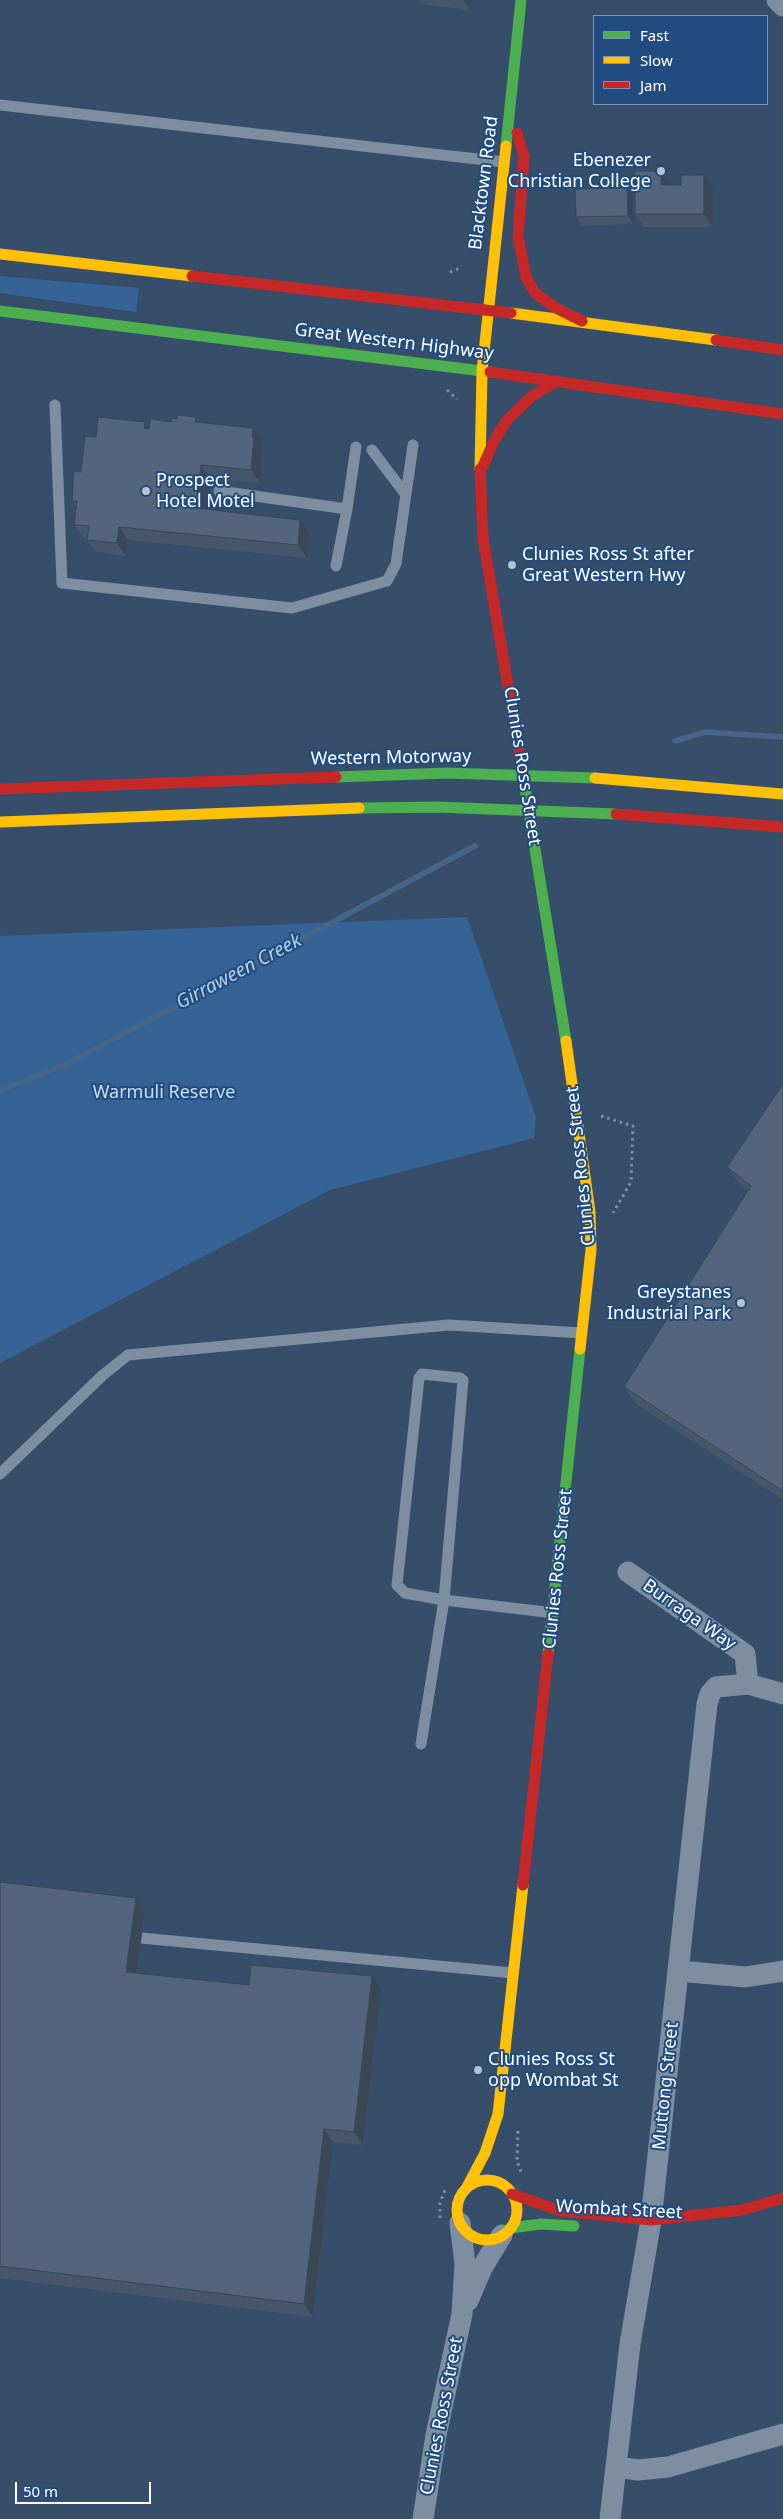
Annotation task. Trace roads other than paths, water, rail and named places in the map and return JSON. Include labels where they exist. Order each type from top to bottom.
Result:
[{"type":"main road","name":"Blacktown Road","points":[[482,371],[521,0]]},
{"type":"main road","points":[[510,108],[524,156],[518,237],[526,277],[535,293],[556,308],[583,321]]},
{"type":"main road","points":[[0,254],[583,321],[783,350]]},
{"type":"main road","name":"Great Western Highway","points":[[0,310],[482,371],[783,414]]},
{"type":"main road","name":"Clunies Ross Street","points":[[467,2187],[486,2153],[498,2114],[554,1613],[591,1250],[590,1212],[577,1112],[538,861],[483,538],[480,475],[482,371]]},
{"type":"main road","points":[[480,475],[494,441],[506,420],[532,396],[557,381]]},
{"type":"main road","name":"Western Motorway","points":[[0,789],[448,773],[547,775],[631,780],[783,794]]},
{"type":"main road","points":[[0,822],[320,809],[437,808],[648,815],[783,827]]},
{"type":"main road","name":"Clunies Ross Street","points":[[498,2114],[501,2147]]},
{"type":"main road","points":[[504,2170],[517,2212],[506,2232],[483,2240],[466,2231],[460,2223],[457,2204],[467,2187],[475,2182],[493,2180],[510,2192]]},
{"type":"main road","name":"Wombat Street","points":[[510,2192],[530,2202],[561,2211],[650,2229],[709,2215],[742,2210],[783,2198]]},
{"type":"main road","name":"Wombat Street","points":[[506,2232],[541,2224],[587,2228]]},
{"type":"street","points":[[777,0],[783,6]]},
{"type":"street","points":[[0,267],[88,263]]},
{"type":"street","points":[[0,320],[49,317]]},
{"type":"street","name":"Burraga Way","points":[[628,1572],[745,1654],[748,1684]]},
{"type":"street","points":[[748,1684],[783,1694]]},
{"type":"street","name":"Muttong Street","points":[[610,2519],[630,2344],[650,2229],[707,1704],[710,1694],[716,1687],[748,1684]]},
{"type":"street","points":[[679,1972],[745,1977],[783,1971]]},
{"type":"street","name":"Clunies Ross Street","points":[[424,2519],[436,2435],[462,2314],[465,2264],[460,2223]]},
{"type":"street","name":"Clunies Ross Street","points":[[462,2314],[482,2268],[506,2232]]},
{"type":"street","points":[[617,2467],[638,2470],[668,2467],[783,2434]]},
{"type":"lane","points":[[0,105],[504,162]]},
{"type":"lane","points":[[55,405],[62,583],[292,608],[387,581],[396,564],[413,445]]},
{"type":"lane","points":[[336,566],[356,447]]},
{"type":"lane","points":[[372,450],[406,495]]},
{"type":"lane","points":[[218,491],[347,509]]},
{"type":"lane","points":[[0,1474],[103,1374],[128,1355],[449,1325],[583,1333]]},
{"type":"lane","points":[[421,1744],[444,1600],[463,1380],[460,1378],[422,1374],[419,1378],[397,1586],[405,1593],[444,1600],[554,1613]]},
{"type":"lane","points":[[142,1938],[514,1974]]},
{"type":"waterway","name":"Girraween Creek","points":[[675,741],[705,732],[783,737]]},
{"type":"waterway","name":"Girraween Creek","points":[[0,1091],[67,1064],[475,846]]},
{"type":"place","name":"Ebenezer Christian College","points":[[661,171]]},
{"type":"place","name":"Prospect Hotel Motel","points":[[146,491]]},
{"type":"place","name":"Clunies Ross St after Great Western Hwy","points":[[512,565]]},
{"type":"place","name":"Greystanes Industrial Park","points":[[741,1303]]},
{"type":"place","name":"Clunies Ross St opp Wombat St","points":[[478,2070]]},
{"type":"park label","name":"Warmuli Reserve","points":[[164,1093]]}]
